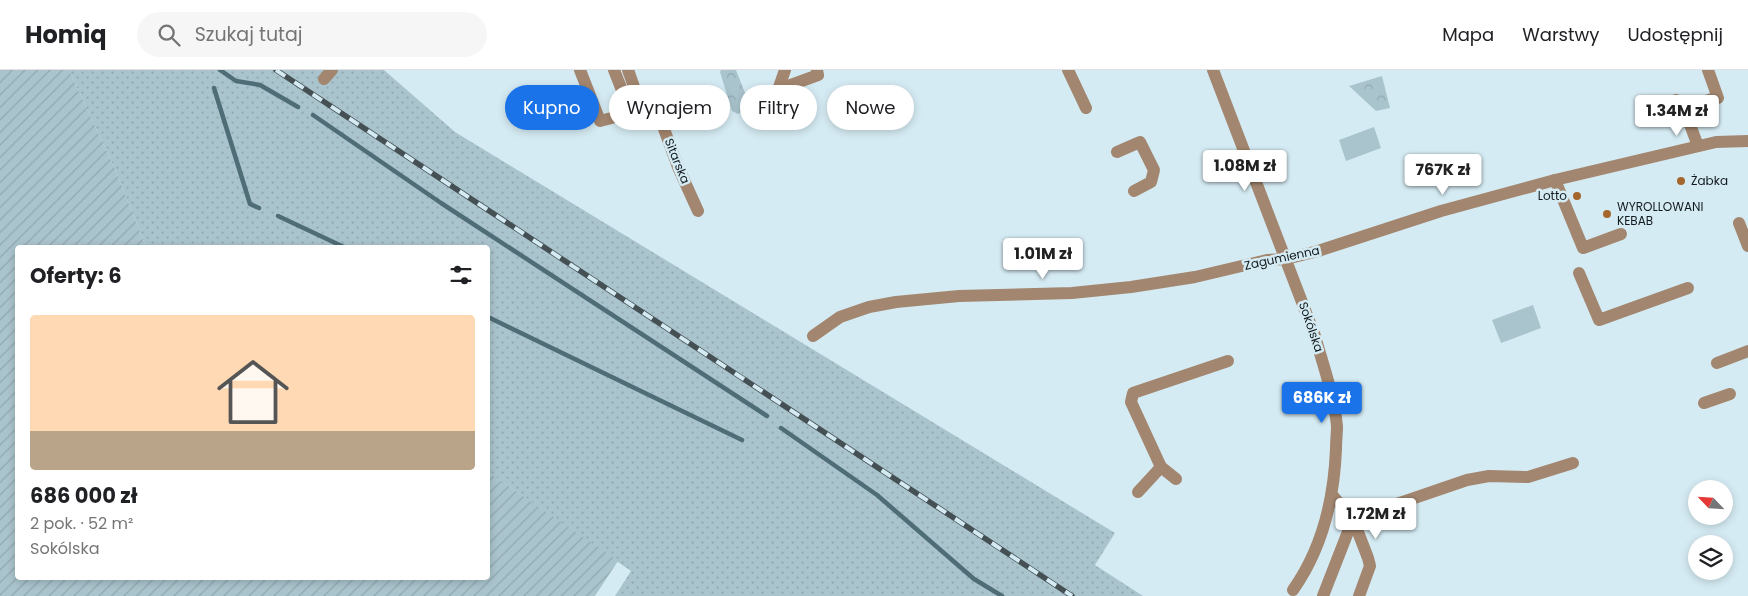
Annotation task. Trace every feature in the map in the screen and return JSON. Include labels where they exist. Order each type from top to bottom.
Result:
[{"type":"street","points":[[580,70],[600,121],[609,119]]},
{"type":"street","points":[[614,70],[620,85]]},
{"type":"street","name":"Sitarska","points":[[628,70],[634,85]]},
{"type":"street","points":[[780,85],[785,70]]},
{"type":"street","points":[[792,85],[818,76],[817,70]]},
{"type":"street","points":[[1068,70],[1086,108]]},
{"type":"street","name":"Sokólska","points":[[1213,70],[1315,336],[1337,426],[1332,495],[1317,546],[1292,590]]},
{"type":"street","points":[[1689,122],[1698,107],[1707,99],[1718,98],[1708,70]]},
{"type":"street","points":[[1653,111],[1676,100],[1689,122],[1698,146]]},
{"type":"street","name":"Sitarska","points":[[664,130],[678,167],[698,211]]},
{"type":"street","name":"Zagumienna","points":[[813,336],[840,318],[869,307],[896,302],[959,296],[1072,293],[1131,287],[1195,277],[1277,258],[1286,259],[1318,251],[1441,211],[1555,180],[1716,142],[1748,141]]},
{"type":"street","points":[[1117,152],[1140,142],[1154,170],[1151,182],[1134,191]]},
{"type":"street","points":[[1555,180],[1583,248],[1621,234]]},
{"type":"street","points":[[1739,223],[1748,246]]},
{"type":"street","points":[[1578,273],[1599,320],[1688,288]]},
{"type":"street","points":[[1717,362],[1748,351]]},
{"type":"street","points":[[1176,479],[1160,467],[1131,402],[1133,393],[1228,361]]},
{"type":"street","points":[[1704,403],[1730,394]]},
{"type":"street","points":[[1323,596],[1353,519],[1467,480],[1489,476],[1528,478],[1573,463]]},
{"type":"street","points":[[1138,492],[1160,467]]},
{"type":"street","points":[[1332,495],[1353,519],[1370,566],[1359,596]]},
{"type":"green space","points":[[0,70],[69,70],[115,169],[145,245],[15,245],[15,580],[490,580],[490,473],[618,561],[595,596],[0,596]]},
{"type":"green space","points":[[69,70],[384,70],[455,132],[1115,533],[1095,565],[1143,596],[615,596],[631,571],[490,473],[490,245],[145,245],[115,169]]},
{"type":"green space","points":[[721,70],[736,70],[742,85],[740,85],[740,113],[732,111],[730,85],[724,85]]},
{"type":"green space","points":[[1382,76],[1390,108],[1376,111],[1349,86]]},
{"type":"green space","points":[[1374,127],[1381,148],[1346,161],[1339,140]]},
{"type":"green space","points":[[1533,305],[1541,328],[1501,343],[1492,320]]},
{"type":"waterway","points":[[220,70],[236,81],[260,85],[298,107]]},
{"type":"waterway","points":[[214,88],[250,204],[259,208]]},
{"type":"waterway","points":[[313,115],[441,203],[767,416]]},
{"type":"waterway","points":[[278,216],[340,245]]},
{"type":"waterway","points":[[490,318],[742,440]]},
{"type":"waterway","points":[[781,428],[877,495],[974,579],[1002,596]]},
{"type":"railway","points":[[276,70],[1072,596]]},
{"type":"place","name":"Żabka","points":[[1681,181]]},
{"type":"place","name":"Lotto","points":[[1577,196]]},
{"type":"place","name":"WYROLLOWANI KEBAB","points":[[1607,214]]}]
